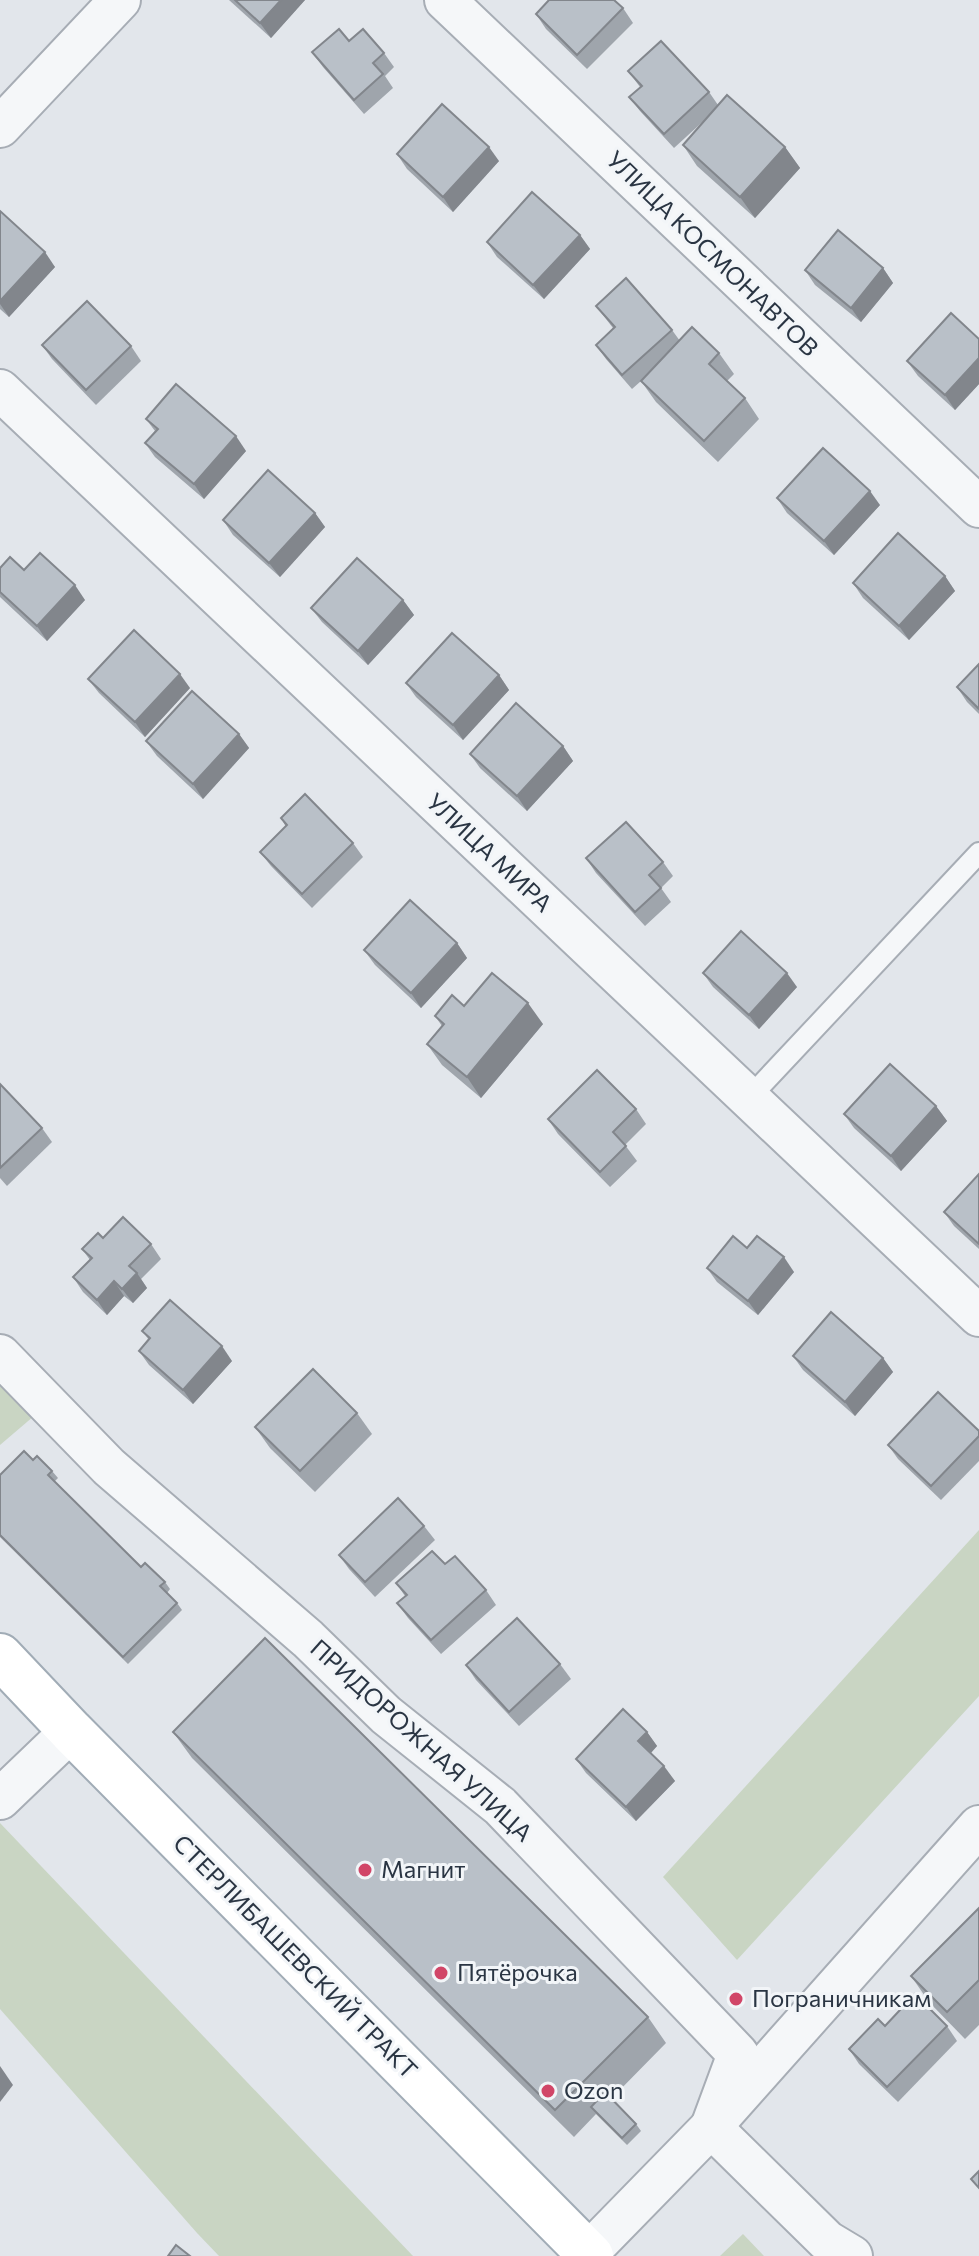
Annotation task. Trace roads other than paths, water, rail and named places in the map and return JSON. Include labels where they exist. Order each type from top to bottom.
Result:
[{"type":"main road","name":"СТЕРЛИБАШЕВСКИЙ ТРАКТ","points":[[0,1656],[589,2254]]},
{"type":"street","points":[[0,127],[120,0]]},
{"type":"street","name":"УЛИЦА КОСМОНАВТОВ","points":[[445,0],[979,507]]},
{"type":"street","name":"УЛИЦА МИРА","points":[[0,390],[979,1316]]},
{"type":"street","name":"ПРИДОРОЖНАЯ УЛИЦА","points":[[0,1355],[109,1467],[308,1639],[386,1715],[500,1806],[738,2054],[711,2127]]},
{"type":"street","points":[[0,1799],[71,1731]]},
{"type":"street","points":[[589,2254],[711,2127],[979,1826]]},
{"type":"street","points":[[711,2127],[827,2241],[852,2256]]},
{"type":"lane","points":[[749,1098],[979,853]]},
{"type":"place","name":"Магнит","points":[[365,1870]]},
{"type":"place","name":"Пятёрочка","points":[[441,1973]]},
{"type":"place","name":"Пограничникам","points":[[736,1999]]},
{"type":"place","name":"Ozon","points":[[548,2091]]}]
